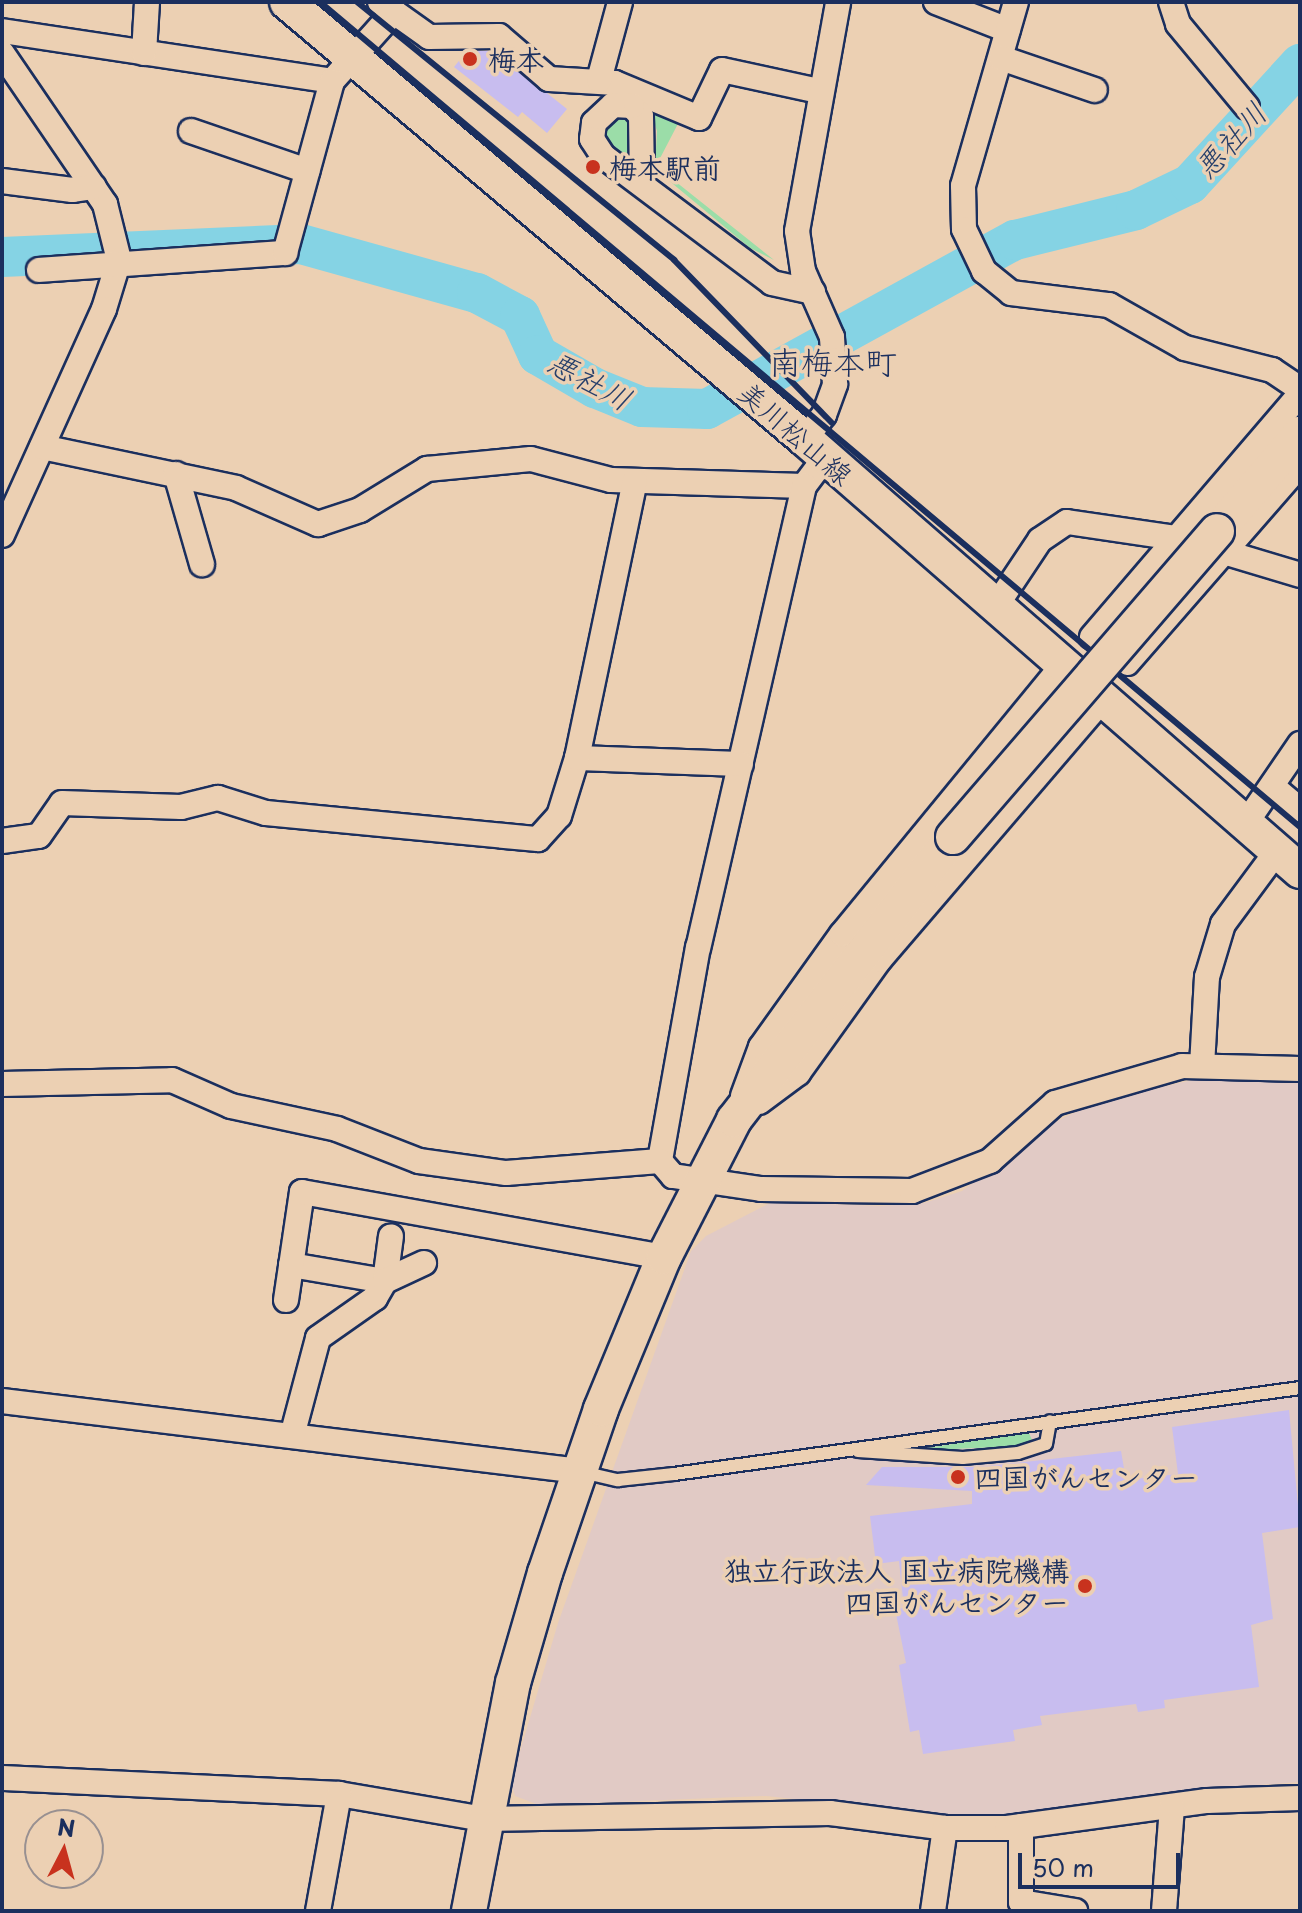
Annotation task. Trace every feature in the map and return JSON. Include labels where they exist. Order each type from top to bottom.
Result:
[{"type":"street","points":[[144,53],[147,2]]},
{"type":"street","name":"美川松山線","points":[[287,2],[343,69],[815,448],[994,609],[1288,861]]},
{"type":"street","points":[[599,80],[620,2]]},
{"type":"street","points":[[660,1161],[698,947],[804,486],[831,401],[836,361],[827,317],[813,292],[797,231],[819,91],[838,2]]},
{"type":"street","points":[[936,2],[1008,30]]},
{"type":"street","points":[[1016,2],[963,186],[968,241],[984,271],[1011,293],[1109,305],[1185,348],[1272,370],[1300,392],[1092,637]]},
{"type":"street","points":[[1171,2],[1178,24],[1247,107]]},
{"type":"street","points":[[39,270],[119,264],[287,239],[343,69],[397,8],[429,37],[499,36],[549,79],[599,80],[643,91],[699,118],[722,70],[819,91]]},
{"type":"street","points":[[2,31],[144,53],[343,69]]},
{"type":"street","points":[[2,53],[94,187],[116,231],[119,264],[2,535]]},
{"type":"street","points":[[1001,58],[1095,90]]},
{"type":"street","points":[[191,131],[307,171]]},
{"type":"street","points":[[642,180],[772,283],[813,292]]},
{"type":"street","points":[[2,181],[94,187]]},
{"type":"street","points":[[1127,663],[1164,620],[1300,434]]},
{"type":"street","points":[[42,447],[236,488],[318,524],[360,510],[405,478],[457,465],[531,459],[635,481],[804,486]]},
{"type":"street","points":[[734,1120],[953,837],[1219,543],[1300,465]]},
{"type":"street","points":[[176,474],[202,564]]},
{"type":"street","points":[[2,841],[39,836],[62,803],[181,807],[218,798],[266,813],[538,839],[559,816],[577,758],[635,481]]},
{"type":"street","points":[[994,609],[1040,540],[1067,522],[1219,543],[1300,575]]},
{"type":"street","points":[[1131,591],[1133,615],[1147,624],[1164,620]]},
{"type":"street","points":[[469,1911],[483,1819],[513,1683],[580,1471],[664,1257],[707,1183],[761,1047],[842,934],[1061,667]]},
{"type":"street","points":[[734,1120],[798,1073],[880,959],[1101,701]]},
{"type":"street","points":[[1246,823],[1300,744]]},
{"type":"street","points":[[577,758],[741,764]]},
{"type":"street","points":[[1273,787],[1300,810]]},
{"type":"street","points":[[1202,1066],[1207,977],[1223,924],[1288,861]]},
{"type":"street","points":[[660,1161],[673,1176],[707,1183],[837,1194],[912,1191],[990,1161],[1055,1103],[1202,1066],[1300,1069]]},
{"type":"street","points":[[2,1084],[172,1080],[231,1106],[337,1129],[419,1161],[506,1173],[660,1161]]},
{"type":"street","points":[[286,1300],[302,1192],[664,1257]]},
{"type":"street","points":[[292,1436],[318,1338],[375,1298],[385,1281],[391,1236]]},
{"type":"street","points":[[291,1265],[385,1281],[424,1263]]},
{"type":"street","points":[[2,1401],[580,1471]]},
{"type":"street","points":[[2,1778],[339,1794],[483,1819],[830,1813],[945,1828],[1021,1826],[1172,1806],[1300,1798]]},
{"type":"street","points":[[318,1911],[339,1794]]},
{"type":"street","points":[[1164,1911],[1172,1806]]},
{"type":"street","points":[[1021,1826],[1021,1902],[1075,1911]]},
{"type":"street","points":[[933,1911],[945,1828]]},
{"type":"lane","points":[[580,1471],[618,1480],[1300,1388]]},
{"type":"lane","points":[[840,1449],[963,1458],[1018,1453],[1046,1444],[1050,1421]]},
{"type":"shaded area","points":[[1206,1077],[1300,1080],[1300,1782],[1163,1792],[1037,1816],[953,1816],[766,1796],[539,1805],[515,1796],[511,1782],[558,1623],[691,1251],[706,1236],[772,1202],[881,1206],[924,1203],[962,1191],[1059,1120],[1099,1101]]},
{"type":"green space","points":[[649,107],[682,116],[656,166],[774,260],[750,248],[655,169],[657,131]]},
{"type":"green space","points":[[621,115],[630,117],[635,139],[627,159],[606,138],[608,122]]},
{"type":"green space","points":[[1029,1433],[1032,1440],[1022,1446],[905,1451]]},
{"type":"building","points":[[467,51],[494,51],[567,109],[547,133],[522,112],[518,117],[454,67]]},
{"type":"building","name":"独立行政法人 国立病院機構 四国がんセンター","points":[[1289,1410],[1300,1527],[1262,1533],[1273,1619],[1251,1625],[1259,1687],[1164,1700],[1165,1708],[1138,1712],[1136,1704],[1040,1716],[1042,1725],[1013,1730],[1015,1741],[923,1754],[919,1730],[910,1732],[899,1665],[906,1663],[895,1609],[904,1608],[899,1561],[876,1564],[870,1516],[972,1504],[972,1491],[866,1485],[882,1467],[980,1467],[1121,1451],[1126,1480],[1178,1474],[1172,1427]]},
{"type":"waterway","name":"悪社川","points":[[2,257],[301,244],[477,293],[520,316],[538,355],[595,388],[642,407],[707,409],[1015,240],[1136,210],[1190,184],[1300,64]]},
{"type":"railway","points":[[320,2],[1300,827]]},
{"type":"railway","points":[[357,2],[674,260],[832,423]]},
{"type":"place","name":"梅本","points":[[470,59]]},
{"type":"place","name":"梅本駅前","points":[[593,167]]},
{"type":"place","name":"四国がんセンター","points":[[958,1477]]},
{"type":"place","name":"独立行政法人 国立病院機構 四国がんセンター","points":[[1085,1586]]},
{"type":"district","name":"南梅本町","points":[[833,361]]}]
